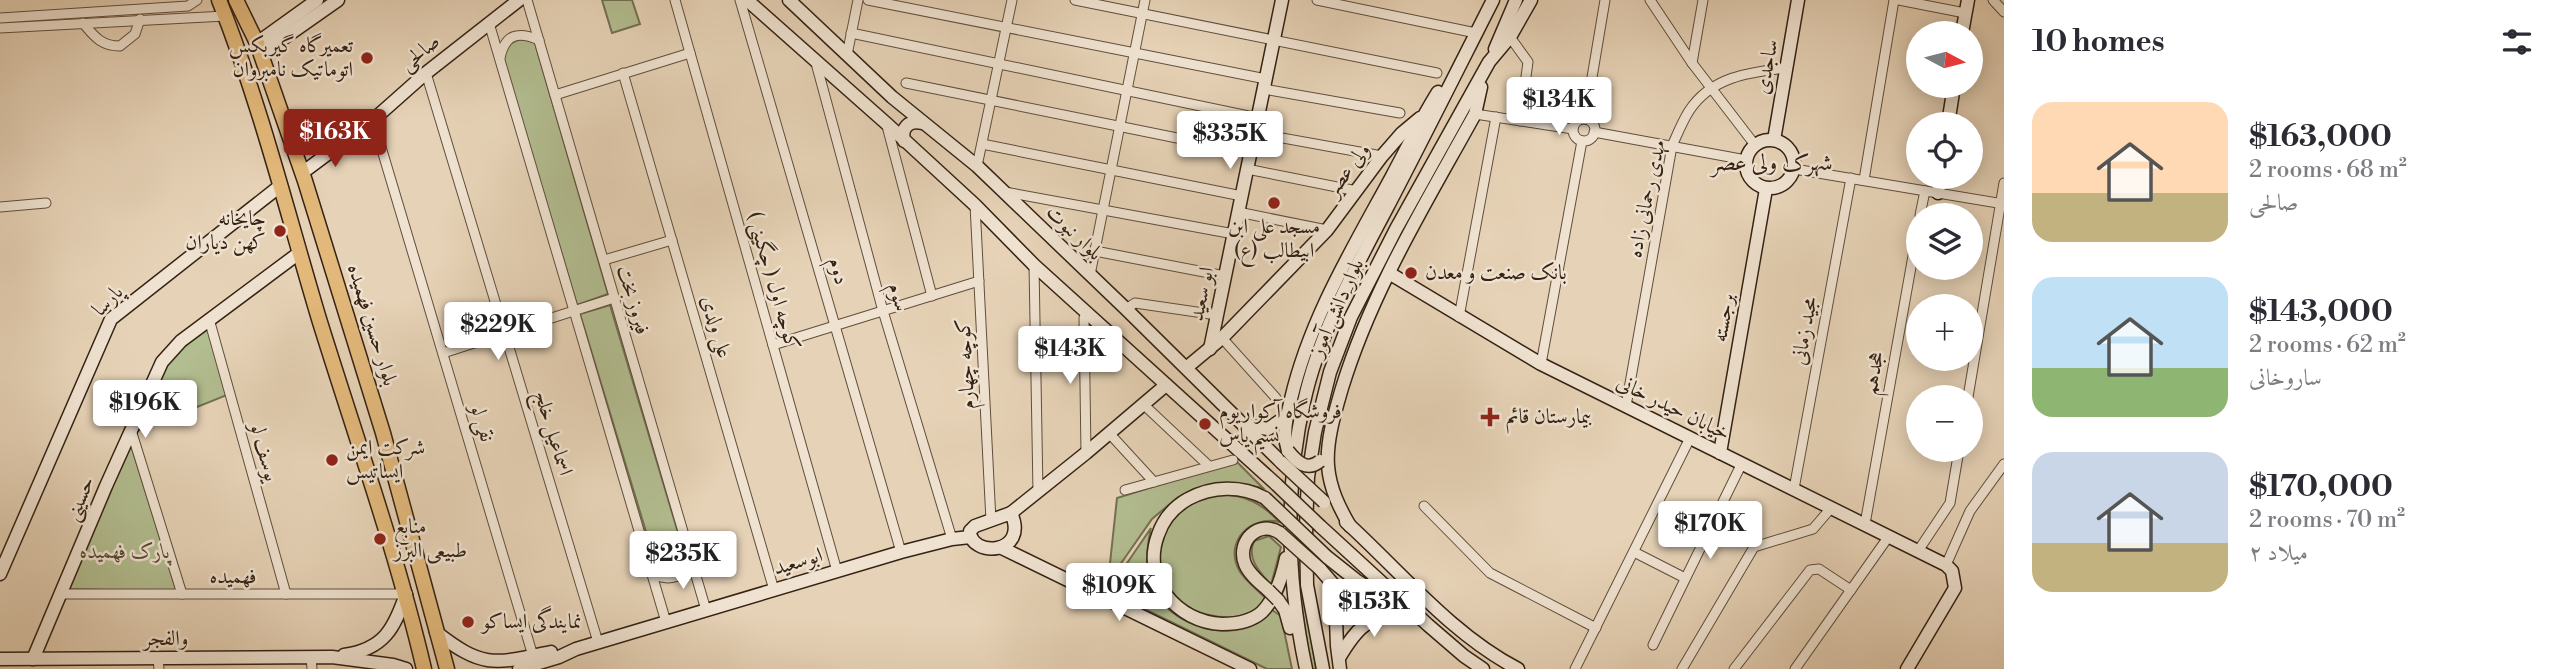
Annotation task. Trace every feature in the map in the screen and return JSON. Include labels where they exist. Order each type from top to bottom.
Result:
[{"type":"main road","points":[[219,0],[240,54],[345,404],[406,594],[424,669]]},
{"type":"main road","name":"بلوار حسین فهمیده","points":[[236,0],[259,49],[302,173],[383,433],[447,669]]},
{"type":"main road","points":[[259,49],[317,0]]},
{"type":"main road","points":[[259,49],[338,0]]},
{"type":"main road","name":"صالحی","points":[[302,173],[373,120],[426,73],[519,0]]},
{"type":"main road","points":[[747,0],[887,124],[975,205],[1034,265],[1428,625],[1483,669]]},
{"type":"main road","name":"بلوار نبوت","points":[[789,0],[922,123],[977,166],[1244,425],[1284,457],[1324,502],[1439,611],[1496,657],[1518,669]]},
{"type":"main road","name":"ابو سعید","points":[[1210,349],[1282,0]]},
{"type":"main road","name":"بلوار دانش آموز","points":[[1306,669],[1293,602],[1285,535],[1297,433],[1313,369],[1335,312],[1493,0]]},
{"type":"main road","name":"بلوار دانش آموز","points":[[1323,669],[1307,585],[1306,526],[1308,477],[1324,390],[1351,317],[1396,229],[1486,68],[1510,37],[1531,0]]},
{"type":"main road","name":"ساجدی","points":[[1774,140],[1798,0]]},
{"type":"main road","points":[[1350,526],[1331,485],[1328,447],[1350,361],[1389,273],[1475,114],[1486,68],[1516,1]]},
{"type":"main road","points":[[1328,447],[1314,466],[1306,467],[1284,457],[1287,416],[1301,361],[1345,262],[1423,116],[1451,72],[1461,65]]},
{"type":"main road","name":"ولی عصر","points":[[1186,368],[1222,338],[1327,230],[1382,156],[1402,133],[1423,116]]},
{"type":"main road","points":[[284,120],[305,134],[323,138],[348,138]]},
{"type":"main road","points":[[904,141],[902,133],[906,125],[914,121],[922,123]]},
{"type":"main road","points":[[1774,140],[1792,153],[1794,169],[1781,187],[1766,189],[1758,186],[1748,175],[1746,160],[1755,145],[1774,140]]},
{"type":"main road","name":"پارسا","points":[[0,575],[111,319],[280,186]]},
{"type":"main road","name":"برجسته","points":[[1720,453],[1766,189]]},
{"type":"main road","name":"حسینی","points":[[34,664],[60,594],[162,362],[181,341],[299,253]]},
{"type":"main road","name":"خیابان حیدر خانی","points":[[1389,273],[1541,364],[1946,565]]},
{"type":"main road","points":[[1166,385],[1011,513],[975,526],[970,531],[970,537],[974,543],[1002,548],[1250,669]]},
{"type":"main road","points":[[345,404],[358,412],[365,410],[372,397]]},
{"type":"main road","points":[[1244,425],[1268,429],[1287,416]]},
{"type":"main road","points":[[357,441],[363,429],[370,427],[383,433]]},
{"type":"main road","points":[[1285,535],[1277,588],[1265,608],[1250,620],[1232,624],[1203,621],[1175,606],[1164,594],[1155,572],[1154,550],[1162,524],[1181,503],[1197,494],[1224,489],[1246,490],[1265,498],[1327,557],[1356,580],[1403,612],[1428,625]]},
{"type":"main road","points":[[1002,548],[1009,543],[1015,529],[1011,513]]},
{"type":"main road","points":[[1299,669],[1286,615],[1278,600],[1248,569],[1243,550],[1254,531],[1269,529],[1285,535],[1333,584],[1340,664]]},
{"type":"main road","name":"ابوسعید","points":[[519,669],[598,642],[901,552],[970,537]]},
{"type":"main road","points":[[1906,669],[1955,588],[1952,571],[1946,565]]},
{"type":"main road","points":[[332,657],[364,651],[379,642],[394,624],[406,594]]},
{"type":"main road","points":[[1340,664],[1349,641],[1363,625],[1378,617],[1403,612]]},
{"type":"main road","points":[[436,632],[462,653],[482,663],[503,663],[576,649]]},
{"type":"main road","points":[[332,657],[406,669]]},
{"type":"main road","name":"والفجر","points":[[5,662],[311,663],[332,657]]},
{"type":"street","points":[[0,18],[188,6],[197,0]]},
{"type":"street","name":"فیروز بخت","points":[[527,0],[706,610]]},
{"type":"street","name":"کوچه اول ( چگینی )","points":[[675,0],[837,571]]},
{"type":"street","name":"دوم","points":[[740,0],[901,552]]},
{"type":"street","points":[[847,55],[858,0]]},
{"type":"street","points":[[868,0],[1135,53],[1400,113]]},
{"type":"street","points":[[977,166],[1012,0]]},
{"type":"street","points":[[1075,0],[1437,74]]},
{"type":"street","points":[[1090,275],[1145,0]]},
{"type":"street","points":[[1317,0],[1476,33]]},
{"type":"street","points":[[1585,119],[1605,0]]},
{"type":"street","points":[[1650,0],[1692,63],[1755,145]]},
{"type":"street","points":[[1692,63],[1703,0]]},
{"type":"street","points":[[1864,180],[1897,0],[1967,6]]},
{"type":"street","points":[[1993,0],[2004,12]]},
{"type":"street","points":[[0,28],[225,16]]},
{"type":"street","points":[[83,23],[98,40],[108,46],[120,46],[135,34],[140,19]]},
{"type":"street","points":[[489,23],[666,622]]},
{"type":"street","points":[[851,33],[1258,118]]},
{"type":"street","points":[[500,60],[502,47],[516,35],[527,35],[539,40]]},
{"type":"street","points":[[1510,37],[1528,62],[1520,121]]},
{"type":"street","points":[[555,95],[690,52]]},
{"type":"street","name":"سوم","points":[[816,63],[883,311],[952,539]]},
{"type":"street","name":"مهدی رحمانی زاده","points":[[1626,406],[1672,146],[1689,110],[1712,86],[1745,73],[1786,68]]},
{"type":"street","name":"اسماعیل خلج","points":[[426,73],[598,642]]},
{"type":"street","name":"علی ولدی","points":[[624,73],[774,590]]},
{"type":"street","points":[[906,83],[1251,153]]},
{"type":"street","points":[[1475,114],[1573,129]]},
{"type":"street","points":[[1459,317],[1496,117]]},
{"type":"street","points":[[1585,119],[1592,124],[1594,132],[1590,139],[1582,141],[1575,137],[1573,129],[1577,121],[1585,119]]},
{"type":"street","name":"نقی لو","points":[[373,120],[533,656]]},
{"type":"street","points":[[887,124],[932,296]]},
{"type":"street","points":[[1594,132],[1746,160]]},
{"type":"street","points":[[1255,133],[1382,156]]},
{"type":"street","points":[[1541,364],[1582,141]]},
{"type":"street","points":[[982,144],[1242,196]]},
{"type":"street","points":[[1247,169],[1357,191]]},
{"type":"street","points":[[1794,169],[2002,204]]},
{"type":"street","name":"مجید زمانی","points":[[1794,489],[1851,178]]},
{"type":"street","points":[[1970,385],[2004,183]]},
{"type":"street","points":[[1003,191],[1234,234]]},
{"type":"street","points":[[1926,203],[1931,192]]},
{"type":"street","points":[[0,207],[46,202]]},
{"type":"street","name":"کوچه چهارم","points":[[975,205],[991,521]]},
{"type":"street","points":[[1238,212],[1327,230]]},
{"type":"street","points":[[604,260],[672,240]]},
{"type":"street","points":[[1095,251],[1225,276]]},
{"type":"street","points":[[1034,265],[1038,492]]},
{"type":"street","name":"هجدهم","points":[[1865,524],[1909,280]]},
{"type":"street","points":[[773,345],[979,281]]},
{"type":"street","points":[[443,353],[614,298]]},
{"type":"street","points":[[1126,309],[1135,303],[1217,315]]},
{"type":"street","points":[[1084,318],[1086,453]]},
{"type":"street","name":"یوسف لو","points":[[209,319],[286,594]]},
{"type":"street","points":[[1222,338],[1276,398]]},
{"type":"street","points":[[1143,404],[1209,466]]},
{"type":"street","points":[[131,430],[182,594]]},
{"type":"street","points":[[1109,433],[1154,482]]},
{"type":"street","points":[[1575,669],[1690,438]]},
{"type":"street","points":[[1125,490],[1233,460]]},
{"type":"street","points":[[1918,551],[1950,503],[1957,462]]},
{"type":"street","points":[[1653,645],[1742,463]]},
{"type":"street","points":[[1946,565],[1970,511],[2004,464]]},
{"type":"street","points":[[1424,506],[1490,573],[1596,628]]},
{"type":"street","points":[[1682,669],[1754,547],[1814,529],[1831,508]]},
{"type":"street","points":[[1795,669],[1889,536]]},
{"type":"street","points":[[1634,552],[1685,578]]},
{"type":"street","points":[[652,574],[672,579],[681,575],[691,558]]},
{"type":"street","points":[[1734,669],[1810,570],[1819,569],[1851,590]]},
{"type":"street","name":"فهمیده","points":[[60,594],[406,594]]},
{"type":"green space","points":[[602,0],[632,0],[640,24],[612,33]]},
{"type":"green space","points":[[525,39],[535,43],[608,294],[577,305],[503,60],[510,45]]},
{"type":"green space","points":[[610,305],[685,556],[678,570],[672,573],[657,568],[580,314]]},
{"type":"green space","points":[[208,324],[227,395],[135,432],[164,364]]},
{"type":"green space","name":"پارک فهمیده","points":[[130,442],[177,592],[68,589]]},
{"type":"green space","points":[[1236,461],[1263,488],[1246,485],[1195,490],[1178,497],[1152,519],[1108,582],[1117,498]]},
{"type":"green space","points":[[1220,494],[1252,501],[1279,522],[1258,523],[1242,533],[1237,541],[1235,560],[1239,570],[1266,599],[1255,610],[1241,616],[1220,617],[1189,607],[1174,595],[1162,572],[1160,559],[1164,535],[1178,513],[1192,503]]},
{"type":"green space","points":[[1151,528],[1147,555],[1148,575],[1156,594],[1165,605],[1176,615],[1203,628],[1232,631],[1249,627],[1272,610],[1281,616],[1292,669],[1267,669],[1108,591]]},
{"type":"green space","points":[[1269,536],[1281,547],[1271,585],[1255,565],[1252,554],[1254,541]]},
{"type":"green space","points":[[1296,570],[1302,570],[1316,669],[1311,669]]},
{"type":"green space","points":[[1338,586],[1358,600],[1382,609],[1362,620],[1349,615],[1341,604]]},
{"type":"place","name":"تعمیرگاه گیربکس اتوماتیک نامبروان","points":[[367,58]]},
{"type":"place","name":"مسجد علی ابن ابیطالب (ع)","points":[[1274,203]]},
{"type":"place","name":"چایخانه کهن دیاران","points":[[280,231]]},
{"type":"place","name":"بانک صنعت و معدن","points":[[1411,273]]},
{"type":"place","name":"بیمارستان قائم","points":[[1490,417]]},
{"type":"place","name":"فروشگاه آکواریوم نسیم یاس","points":[[1205,424]]},
{"type":"place","name":"شرکت ایمن ایساتیس","points":[[332,460]]},
{"type":"place","name":"منابع طبیعی البرز","points":[[380,539]]},
{"type":"place","name":"نمایندگی ایساکو","points":[[468,622]]},
{"type":"district","name":"شهرک ولی عصر","points":[[1772,163]]}]
